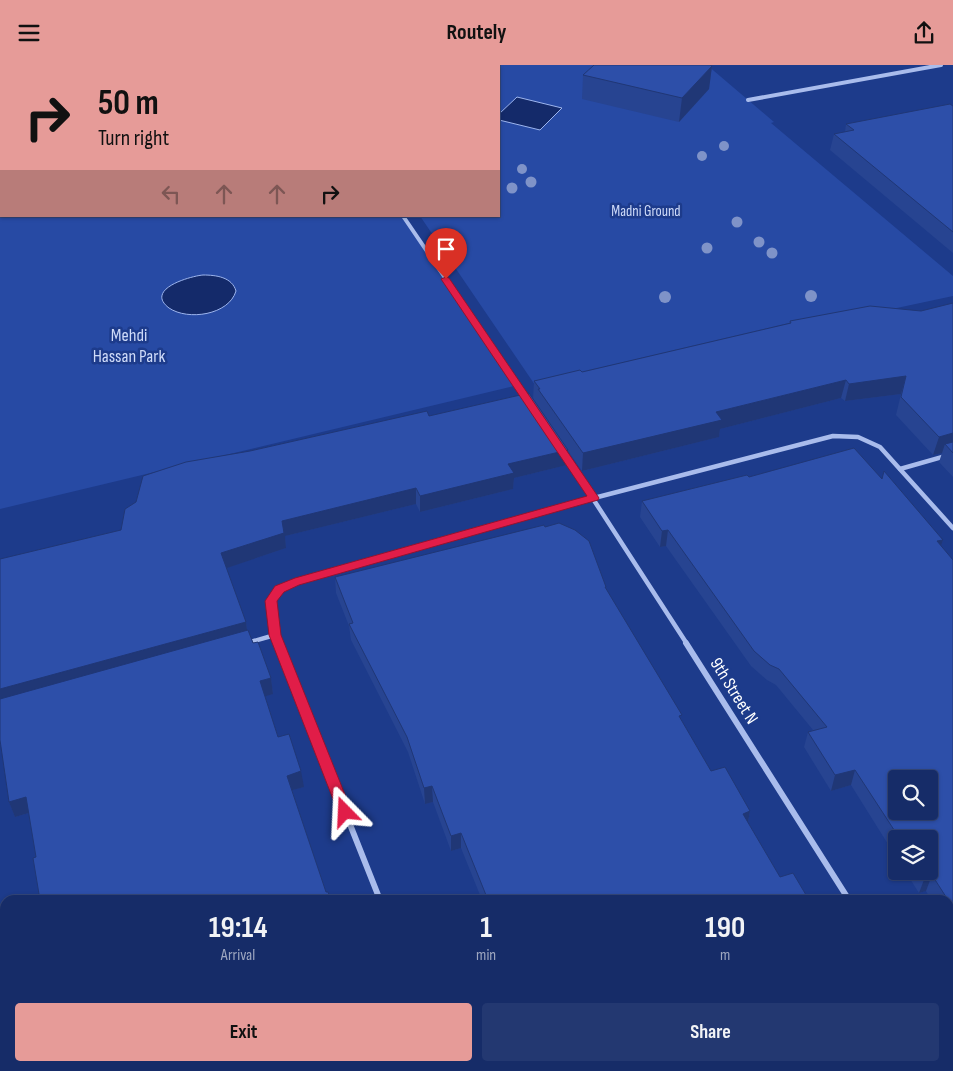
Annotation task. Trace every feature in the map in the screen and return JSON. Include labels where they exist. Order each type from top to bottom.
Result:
[{"type":"street","points":[[748,100],[941,65]]},
{"type":"street","points":[[404,217],[528,401]]},
{"type":"street","points":[[378,895],[275,635],[271,601],[280,589],[295,582],[594,498],[833,436],[858,437],[880,447],[953,528]]},
{"type":"street","name":"9th Street N","points":[[561,450],[594,498],[846,895]]},
{"type":"street","points":[[900,469],[953,454]]},
{"type":"street","points":[[237,645],[275,635]]},
{"type":"green space","name":"Madni Ground","points":[[500,65],[707,65],[774,122],[771,123],[953,276],[953,296],[535,385],[421,217],[500,217]]},
{"type":"green space","name":"Mehdi Hassan Park","points":[[0,217],[404,217],[518,385],[0,509]]},
{"type":"shaded area","points":[[517,97],[562,108],[540,130],[500,120],[500,113]]},
{"type":"shaded area","points":[[203,275],[223,278],[234,286],[236,291],[232,299],[225,306],[197,315],[177,312],[169,308],[163,301],[162,295],[172,285]]},
{"type":"building","points":[[594,65],[712,66],[682,98],[583,75]]},
{"type":"building","points":[[950,104],[953,106],[953,232],[834,134],[854,130],[846,124]]},
{"type":"building","points":[[953,303],[953,433],[939,437],[901,397],[906,376],[849,384],[846,380],[716,412],[722,420],[583,453],[534,381],[580,370],[582,372],[791,323],[790,321],[870,306],[921,311]]},
{"type":"building","points":[[529,393],[568,450],[508,464],[514,473],[420,496],[416,488],[282,521],[284,533],[221,553],[246,622],[0,689],[0,559],[121,530],[125,509],[136,502],[143,476],[186,462],[250,451],[427,411],[429,416]]},
{"type":"building","points":[[953,442],[953,453],[945,444]]},
{"type":"building","points":[[854,448],[882,479],[884,471],[943,540],[937,541],[953,560],[953,895],[945,895],[935,880],[938,880],[938,830],[894,830],[855,770],[835,775],[808,732],[827,727],[779,669],[770,665],[754,651],[668,530],[662,531],[642,501],[747,475],[749,477]]},
{"type":"building","points":[[559,523],[575,530],[589,541],[605,587],[682,715],[679,716],[711,771],[725,767],[750,811],[743,814],[780,877],[793,873],[806,895],[486,895],[461,833],[451,836],[432,786],[424,788],[407,737],[349,624],[353,623],[335,577],[544,525],[545,527]]},
{"type":"building","points":[[248,630],[253,643],[258,642],[271,678],[260,681],[278,737],[289,734],[301,771],[287,776],[326,892],[329,895],[39,895],[33,858],[36,857],[26,797],[9,802],[0,740],[0,699]]},
{"type":"route","points":[[345,812],[275,635],[271,601],[280,589],[295,582],[594,498],[446,279]]}]
